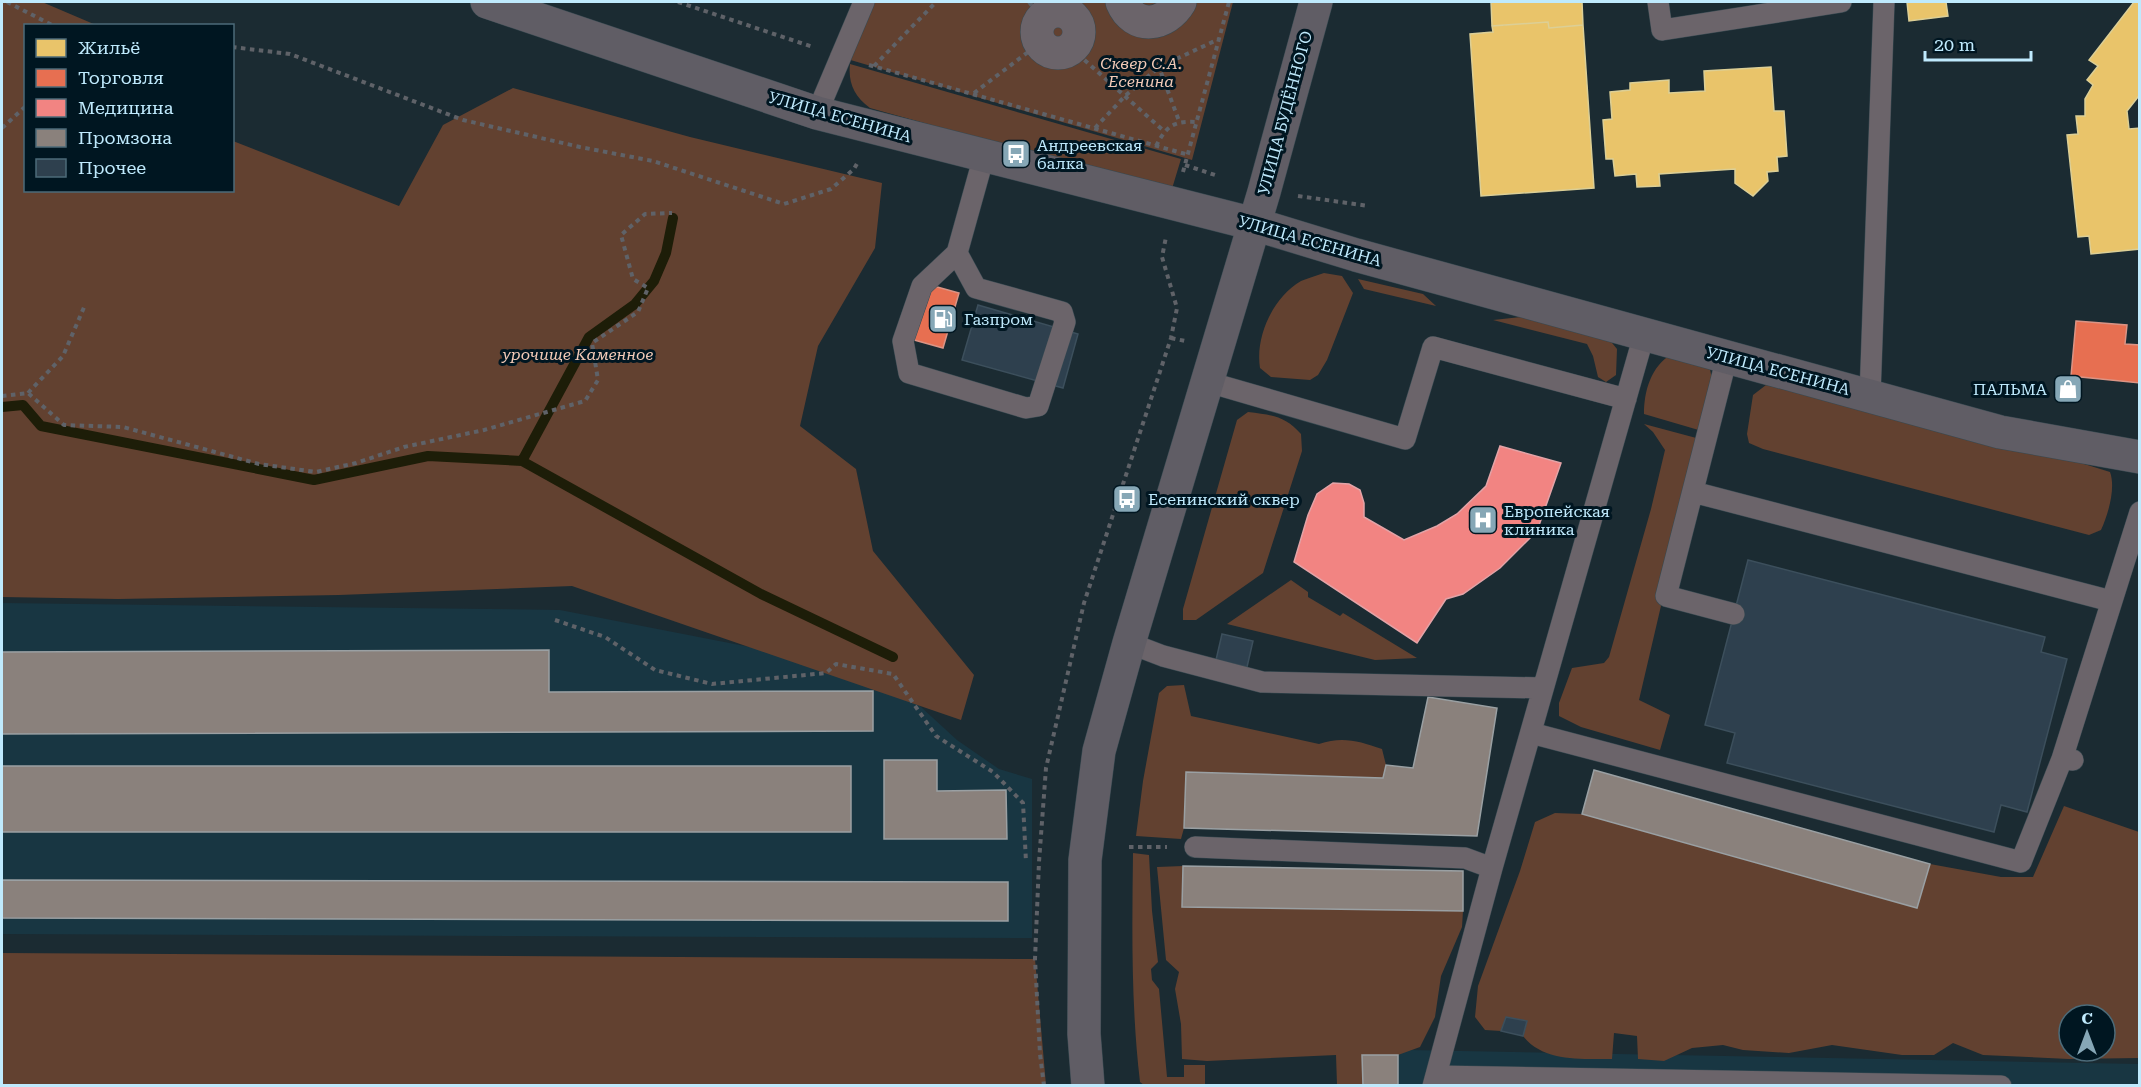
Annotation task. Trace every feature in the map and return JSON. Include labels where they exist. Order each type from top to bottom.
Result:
[{"type":"street","name":"УЛИЦА ЕСЕНИНА","points":[[487,2],[817,113],[1254,224],[1356,255],[2000,432],[2139,457]]},
{"type":"street","points":[[1122,2],[1130,14],[1148,22],[1168,11]]},
{"type":"street","name":"УЛИЦА БУДЁННОГО","points":[[1088,1086],[1084,1034],[1085,860],[1099,751],[1254,224],[1316,2]]},
{"type":"lane","points":[[817,113],[864,2]]},
{"type":"lane","points":[[1658,2],[1662,30],[1841,2]]},
{"type":"lane","points":[[1870,396],[1884,2]]},
{"type":"lane","points":[[957,253],[975,288],[1062,312],[1065,322],[1038,406],[1026,408],[909,373],[903,341],[922,286],[957,253],[984,156]]},
{"type":"lane","points":[[1644,335],[1492,868],[1435,1081],[2001,1086]]},
{"type":"lane","points":[[1208,382],[1405,439],[1433,347],[1626,399]]},
{"type":"lane","points":[[1727,357],[1666,596],[1734,614]]},
{"type":"lane","points":[[1693,492],[2111,601]]},
{"type":"lane","points":[[1530,733],[2021,862],[2067,760],[2111,601],[2139,512]]},
{"type":"lane","points":[[1129,643],[1162,656],[1262,682],[1543,688]]},
{"type":"lane","points":[[1195,848],[1465,858],[1492,868]]},
{"type":"path","points":[[7,2],[50,24]]},
{"type":"path","points":[[678,2],[841,57],[1189,155]]},
{"type":"path","points":[[874,66],[936,2]]},
{"type":"path","points":[[1162,257],[1173,204],[1189,155],[1229,2]]},
{"type":"path","points":[[1168,11],[1159,67],[1179,121]]},
{"type":"path","points":[[38,17],[40,24]]},
{"type":"path","points":[[973,94],[1046,28],[1164,131]]},
{"type":"path","points":[[1095,128],[1125,96],[1159,67],[1219,39]]},
{"type":"path","points":[[234,47],[290,54],[464,120],[653,161],[784,204],[831,189],[854,169],[878,128]]},
{"type":"path","points":[[2,128],[24,108]]},
{"type":"path","points":[[1156,146],[1164,131],[1179,121],[1197,122]]},
{"type":"path","points":[[28,393],[64,425],[123,427],[259,464],[316,472],[356,463],[404,447],[484,430],[585,401],[598,380],[592,343],[638,312],[648,288],[633,279],[621,235],[645,214],[672,213]]},
{"type":"path","points":[[2,396],[28,393],[63,356],[85,305]]},
{"type":"path","points":[[555,620],[605,637],[655,670],[712,684],[826,673],[836,664],[893,674],[936,736],[993,772],[1023,803],[1026,862]]},
{"type":"path","points":[[1129,847],[1158,848]]},
{"type":"shaded area","points":[[2,603],[560,610],[884,673],[957,740],[999,769],[1032,779],[1032,938],[2,934]]},
{"type":"shaded area","points":[[1358,1049],[2139,1064],[2140,1085],[1359,1086]]},
{"type":"green space","name":"урочище Каменное","points":[[2,2],[42,2],[94,24],[24,24],[24,192],[234,192],[234,141],[399,206],[443,125],[513,88],[690,137],[882,183],[875,248],[818,346],[800,426],[856,469],[873,551],[974,675],[961,720],[572,586],[339,595],[118,599],[2,597]]},
{"type":"green space","name":"Сквер С.А. Есенина","points":[[857,2],[1233,2],[1192,160],[830,54]]},
{"type":"green space","points":[[850,64],[1181,159],[1171,192],[870,108],[853,89]]},
{"type":"green space","points":[[1324,273],[1342,276],[1353,293],[1327,360],[1318,375],[1310,380],[1271,377],[1260,368],[1259,356],[1263,331],[1274,307],[1291,288],[1301,281]]},
{"type":"green space","points":[[1358,279],[1423,294],[1436,306],[1364,289]]},
{"type":"green space","points":[[1521,317],[1608,338],[1617,349],[1616,375],[1606,382],[1598,377],[1593,356],[1587,344],[1493,320]]},
{"type":"green space","points":[[1672,354],[1710,369],[1713,385],[1702,431],[1644,414],[1645,397],[1650,380],[1659,365]]},
{"type":"green space","points":[[1766,385],[2052,454],[2110,472],[2112,493],[2104,524],[2101,530],[2089,535],[1763,449],[1749,443],[1747,434],[1753,395]]},
{"type":"green space","points":[[1248,412],[1271,416],[1289,423],[1301,434],[1302,451],[1263,573],[1196,620],[1183,620],[1183,609],[1237,420]]},
{"type":"green space","points":[[1644,424],[1700,439],[1639,700],[1670,715],[1660,750],[1581,727],[1559,716],[1559,703],[1572,668],[1604,663],[1609,657],[1651,509],[1665,450],[1653,432]]},
{"type":"green space","points":[[1291,580],[1308,592],[1308,597],[1340,616],[1343,613],[1417,658],[1375,660],[1227,624]]},
{"type":"green space","points":[[1184,685],[1191,716],[1319,744],[1335,740],[1350,740],[1382,749],[1386,765],[1383,778],[1186,772],[1184,828],[1181,839],[1136,836],[1143,781],[1159,693],[1167,686]]},
{"type":"green space","points":[[2064,806],[2139,832],[2139,1058],[2117,1058],[2117,1003],[2057,1003],[2057,1058],[1983,1055],[1953,1043],[1934,1055],[1902,1055],[1832,1045],[1789,1053],[1743,1050],[1723,1045],[1692,1048],[1664,1061],[1638,1059],[1637,1036],[1614,1033],[1612,1059],[1576,1059],[1552,1055],[1531,1044],[1523,1036],[1527,1021],[1506,1017],[1501,1031],[1485,1030],[1475,1017],[1478,986],[1520,871],[1535,822],[1555,813],[1582,814],[1917,908],[1930,864],[2001,877],[2033,877]]},
{"type":"green space","points":[[1133,853],[1149,855],[1158,962],[1151,969],[1152,980],[1159,989],[1167,1077],[1184,1077],[1184,1065],[1205,1065],[1205,1085],[1144,1085],[1140,1082],[1132,939]]},
{"type":"green space","points":[[1183,866],[1182,907],[1463,911],[1462,927],[1441,976],[1435,1017],[1420,1047],[1398,1055],[1363,1055],[1363,1086],[1337,1085],[1336,1055],[1207,1061],[1182,1059],[1181,1024],[1175,989],[1179,972],[1166,960],[1157,867]]},
{"type":"green space","points":[[2,953],[1035,959],[1046,1085],[2,1085]]},
{"type":"building: Жильё","points":[[1491,2],[1582,2],[1583,25],[1549,28],[1548,22],[1492,26]]},
{"type":"building: Жильё","points":[[1907,2],[1946,2],[1948,16],[1909,21]]},
{"type":"building: Жильё","points":[[2134,2],[2140,2],[2140,98],[2138,97],[2127,111],[2129,129],[2140,128],[2140,249],[2091,254],[2089,236],[2078,237],[2067,135],[2078,134],[2076,116],[2085,116],[2085,99],[2093,85],[2087,80],[2098,66],[2089,60]]},
{"type":"building: Жильё","points":[[1548,22],[1549,28],[1583,25],[1594,188],[1481,196],[1470,34],[1493,32],[1492,26]]},
{"type":"building: Жильё","points":[[1771,67],[1774,111],[1784,111],[1787,156],[1777,157],[1778,171],[1767,172],[1768,181],[1753,196],[1735,183],[1735,169],[1659,174],[1660,186],[1637,187],[1636,174],[1615,176],[1613,159],[1606,159],[1603,120],[1612,119],[1610,92],[1630,90],[1630,83],[1669,80],[1669,93],[1705,91],[1704,71]]},
{"type":"building: Торговля","points":[[930,285],[959,293],[943,348],[914,340]]},
{"type":"building: Торговля","points":[[2076,321],[2127,325],[2125,344],[2140,345],[2140,383],[2071,376]]},
{"type":"building: Медицина","points":[[1500,446],[1561,463],[1537,531],[1500,568],[1463,594],[1446,599],[1417,643],[1294,562],[1317,494],[1333,483],[1349,484],[1360,490],[1364,503],[1364,517],[1404,540],[1437,526],[1457,514],[1486,486]]},
{"type":"building: Промзона","points":[[549,650],[549,692],[873,691],[873,731],[2,734],[2,652]]},
{"type":"building: Промзона","points":[[1428,697],[1497,708],[1477,836],[1184,828],[1186,772],[1383,778],[1386,765],[1413,768]]},
{"type":"building: Промзона","points":[[884,760],[937,760],[937,791],[1006,790],[1007,839],[884,839]]},
{"type":"building: Промзона","points":[[2,766],[851,766],[851,832],[2,832]]},
{"type":"building: Промзона","points":[[1594,770],[1930,864],[1917,908],[1582,814]]},
{"type":"building: Промзона","points":[[1183,866],[1463,871],[1463,911],[1182,907]]},
{"type":"building: Промзона","points":[[2,880],[1008,882],[1008,921],[2,918]]},
{"type":"building: Промзона","points":[[1362,1055],[1398,1055],[1398,1086],[1363,1086]]},
{"type":"building: Прочее","points":[[978,305],[1078,334],[1063,388],[962,360]]},
{"type":"building: Прочее","points":[[1748,560],[2045,637],[2041,652],[2067,659],[2027,812],[2001,805],[1994,832],[1727,763],[1735,733],[1705,725]]},
{"type":"building: Прочее","points":[[1222,634],[1253,641],[1247,667],[1216,660]]},
{"type":"building: Прочее","points":[[1506,1017],[1527,1021],[1523,1036],[1501,1031]]},
{"type":"waterway","points":[[522,461],[589,337],[635,304],[654,281],[666,253],[673,218]]},
{"type":"waterway","points":[[2,407],[23,405],[41,426],[314,480],[428,456],[522,461],[761,594],[893,657]]},
{"type":"place","name":"Андреевская балка","points":[[1016,154]]},
{"type":"place","name":"Газпром","points":[[943,319]]},
{"type":"place","name":"ПАЛЬМА","points":[[2068,389]]},
{"type":"place","name":"Есенинский сквер","points":[[1127,499]]},
{"type":"place","name":"Европейская клиника","points":[[1483,520]]}]
